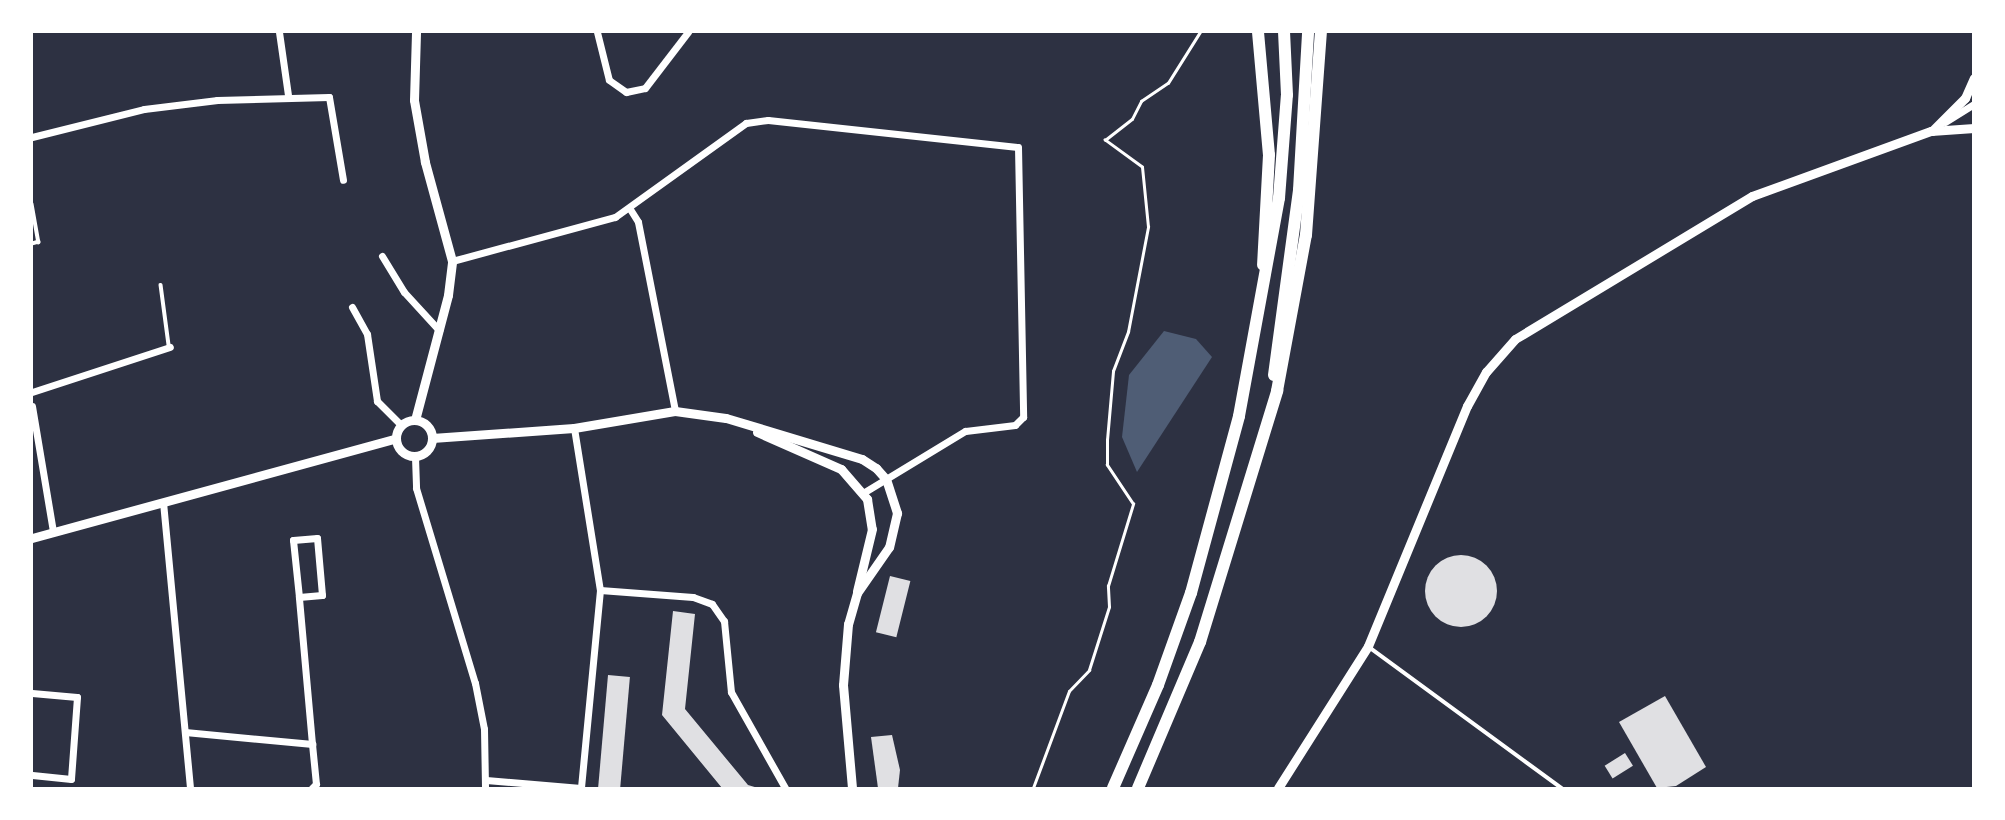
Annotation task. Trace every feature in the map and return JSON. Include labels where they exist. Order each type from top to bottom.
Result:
[{"type":"highway","points":[[1258,32],[1269,155],[1263,297]]},
{"type":"highway","points":[[1113,789],[1158,685],[1191,593],[1239,416],[1263,297],[1279,198],[1287,96],[1283,32]]},
{"type":"highway","points":[[1271,411],[1301,178],[1308,32]]},
{"type":"highway","points":[[1138,789],[1200,642],[1271,411],[1290,335],[1306,235],[1321,32]]},
{"type":"street","points":[[279,32],[288,95]]},
{"type":"street","points":[[415,420],[439,330],[452,261],[425,162],[414,100],[416,32]]},
{"type":"street","points":[[597,32],[609,80],[626,92],[645,88],[688,32]]},
{"type":"street","points":[[1931,131],[1965,98],[1973,78]]},
{"type":"street","points":[[32,137],[144,109],[288,95],[330,97],[343,180]]},
{"type":"street","points":[[1278,789],[1368,646],[1467,406],[1486,372],[1516,340],[1752,197],[1931,131],[1973,104]]},
{"type":"street","points":[[452,261],[630,209],[727,133],[746,123],[768,120],[1018,147],[1023,417],[1016,425],[965,431],[863,493]]},
{"type":"street","points":[[1931,131],[1973,128]]},
{"type":"street","points":[[630,209],[638,222],[675,411]]},
{"type":"street","points":[[382,256],[404,292],[439,330]]},
{"type":"street","points":[[352,307],[367,334],[377,401],[401,425]]},
{"type":"street","points":[[32,392],[170,347]]},
{"type":"street","points":[[32,406],[53,532]]},
{"type":"street","points":[[432,438],[573,428],[675,411],[726,418],[862,459],[886,479],[897,513],[889,547],[857,593]]},
{"type":"street","points":[[726,418],[841,469],[863,493],[872,529],[848,624],[843,676],[852,789]]},
{"type":"street","points":[[415,420],[429,428],[432,438],[427,451],[415,457],[401,452],[395,439],[401,425],[415,420]]},
{"type":"street","points":[[415,457],[416,488],[475,682],[484,729],[486,784],[581,789],[600,590],[573,428]]},
{"type":"street","points":[[32,538],[395,439]]},
{"type":"street","points":[[163,502],[190,789]]},
{"type":"street","points":[[299,597],[323,595],[317,538],[293,540],[316,784],[312,789]]},
{"type":"street","points":[[600,590],[693,597],[712,604],[724,621],[731,692],[785,789]]},
{"type":"street","points":[[32,693],[77,697],[72,789]]},
{"type":"street","points":[[186,732],[312,744]]},
{"type":"street","points":[[32,775],[71,779]]},
{"type":"lane","points":[[32,204],[38,242],[32,244]]},
{"type":"lane","points":[[161,285],[170,347]]},
{"type":"lane","points":[[1368,646],[1562,789]]},
{"type":"path","points":[[1033,789],[1069,691],[1088,670],[1109,607],[1108,586],[1133,504],[1107,464],[1107,440],[1113,371],[1128,332],[1148,227],[1142,167],[1105,139],[1132,119],[1141,101],[1168,83],[1200,32]]},
{"type":"water","points":[[1164,331],[1196,339],[1212,357],[1137,472],[1122,437],[1129,375]]},
{"type":"building","points":[[1461,555],[1481,561],[1491,571],[1497,591],[1491,611],[1481,621],[1461,627],[1441,621],[1431,611],[1425,591],[1431,571],[1441,561]]},
{"type":"building","points":[[890,576],[910,581],[896,637],[876,632]]},
{"type":"building","points":[[673,611],[695,614],[685,709],[748,785],[758,788],[722,788],[662,715]]},
{"type":"building","points":[[608,675],[630,677],[620,788],[598,788]]},
{"type":"building","points":[[1665,696],[1706,767],[1676,786],[1657,788],[1619,722]]},
{"type":"building","points":[[892,735],[900,770],[898,788],[878,788],[871,737]]},
{"type":"building","points":[[1625,753],[1633,766],[1613,778],[1605,766]]}]
